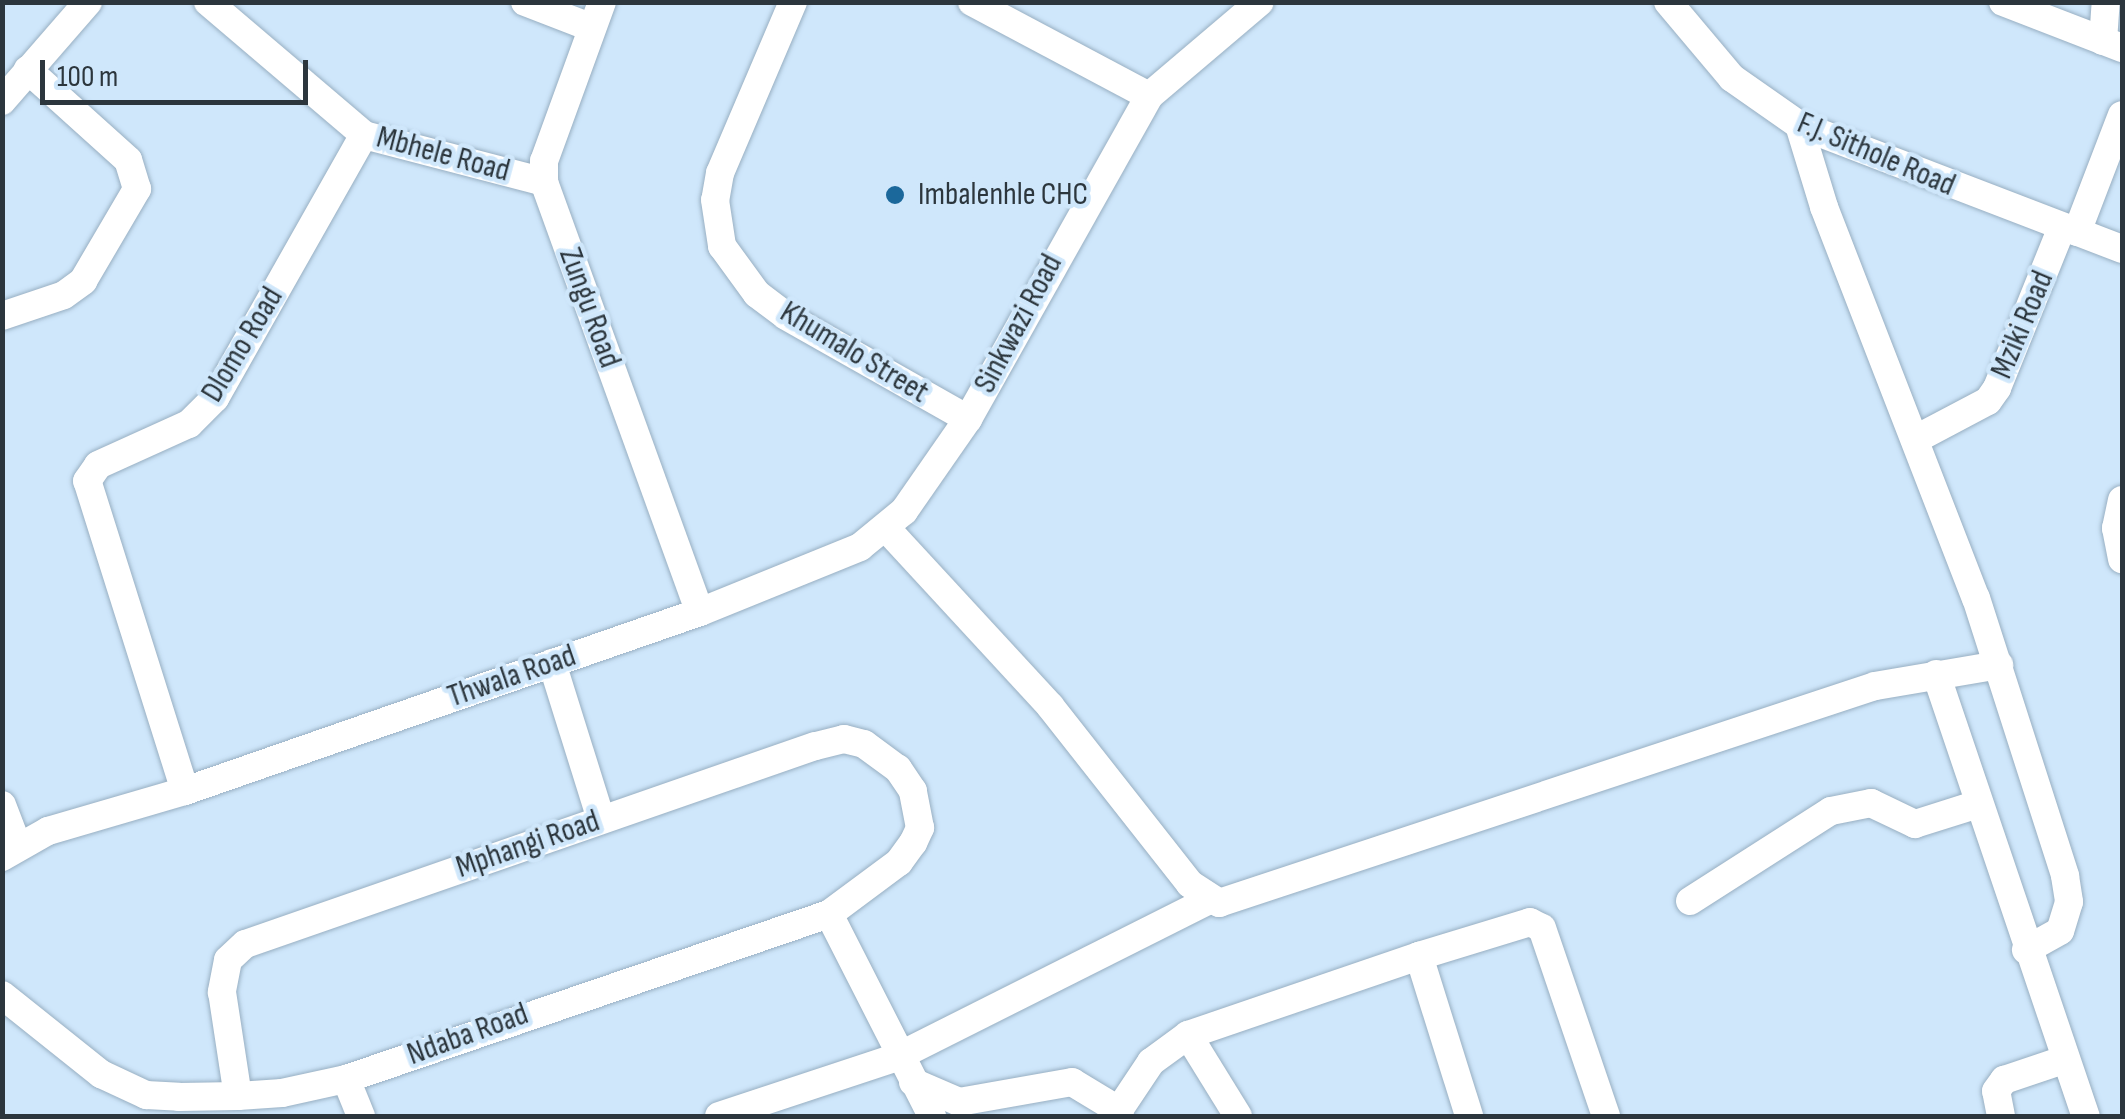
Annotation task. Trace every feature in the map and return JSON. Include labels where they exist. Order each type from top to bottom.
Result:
[{"type":"street","name":"Mbhele Road","points":[[208,2],[364,134],[544,182]]},
{"type":"street","points":[[525,2],[596,15],[544,161],[544,182]]},
{"type":"street","name":"Khumalo Street","points":[[793,2],[720,173],[715,200],[722,246],[757,294],[786,316],[968,419]]},
{"type":"street","points":[[972,2],[1149,96]]},
{"type":"street","name":"Sinkwazi Road","points":[[968,419],[1149,96],[1260,2]]},
{"type":"street","name":"F.J. Sithole Road","points":[[1668,2],[1732,78],[1799,125],[2122,249]]},
{"type":"street","points":[[2003,2],[2113,44]]},
{"type":"street","points":[[2106,2],[2113,44]]},
{"type":"street","points":[[2,100],[82,5]]},
{"type":"street","points":[[2,316],[64,295],[83,281],[137,189],[128,160],[28,70]]},
{"type":"street","name":"Mziki Road","points":[[1916,439],[1988,400],[1998,388],[2122,115]]},
{"type":"street","points":[[1799,125],[1824,207],[1916,439],[1999,665],[2069,902],[2060,930],[2026,950]]},
{"type":"street","name":"Dlomo Road","points":[[184,791],[87,481],[98,465],[189,424],[215,398],[364,134]]},
{"type":"street","name":"Zungu Road","points":[[544,182],[700,612]]},
{"type":"street","name":"Thwala Road","points":[[10,852],[700,612],[826,563],[886,528],[968,419]]},
{"type":"street","points":[[2122,500],[2116,528],[2122,559]]},
{"type":"street","points":[[886,528],[1050,706],[1209,900]]},
{"type":"street","points":[[552,663],[601,820]]},
{"type":"street","points":[[719,1116],[897,1057],[1209,900],[1231,903],[1875,686],[1999,665]]},
{"type":"street","points":[[1936,674],[2026,950],[2086,1116]]},
{"type":"street","name":"Mphangi Road","points":[[238,1096],[222,992],[228,960],[245,944],[844,739],[898,769],[913,791],[920,828]]},
{"type":"street","points":[[1690,901],[1831,811],[1871,803],[1915,824],[1978,804]]},
{"type":"street","points":[[2,804],[10,852]]},
{"type":"street","name":"Ndaba Road","points":[[2,995],[125,1089],[238,1096],[346,1079],[828,914],[898,862],[920,828]]},
{"type":"street","points":[[828,914],[897,1057],[932,1116]]},
{"type":"street","points":[[912,1082],[959,1102],[1072,1082],[1117,1114],[1150,1062],[1188,1035],[1530,922],[1542,928],[1606,1116]]},
{"type":"street","points":[[1419,956],[1468,1116]]},
{"type":"street","points":[[1188,1035],[1238,1116]]},
{"type":"street","points":[[2001,1116],[1996,1091],[2004,1080],[2066,1059]]},
{"type":"street","points":[[346,1079],[361,1116]]},
{"type":"place","name":"Imbalenhle CHC","points":[[895,195]]}]
